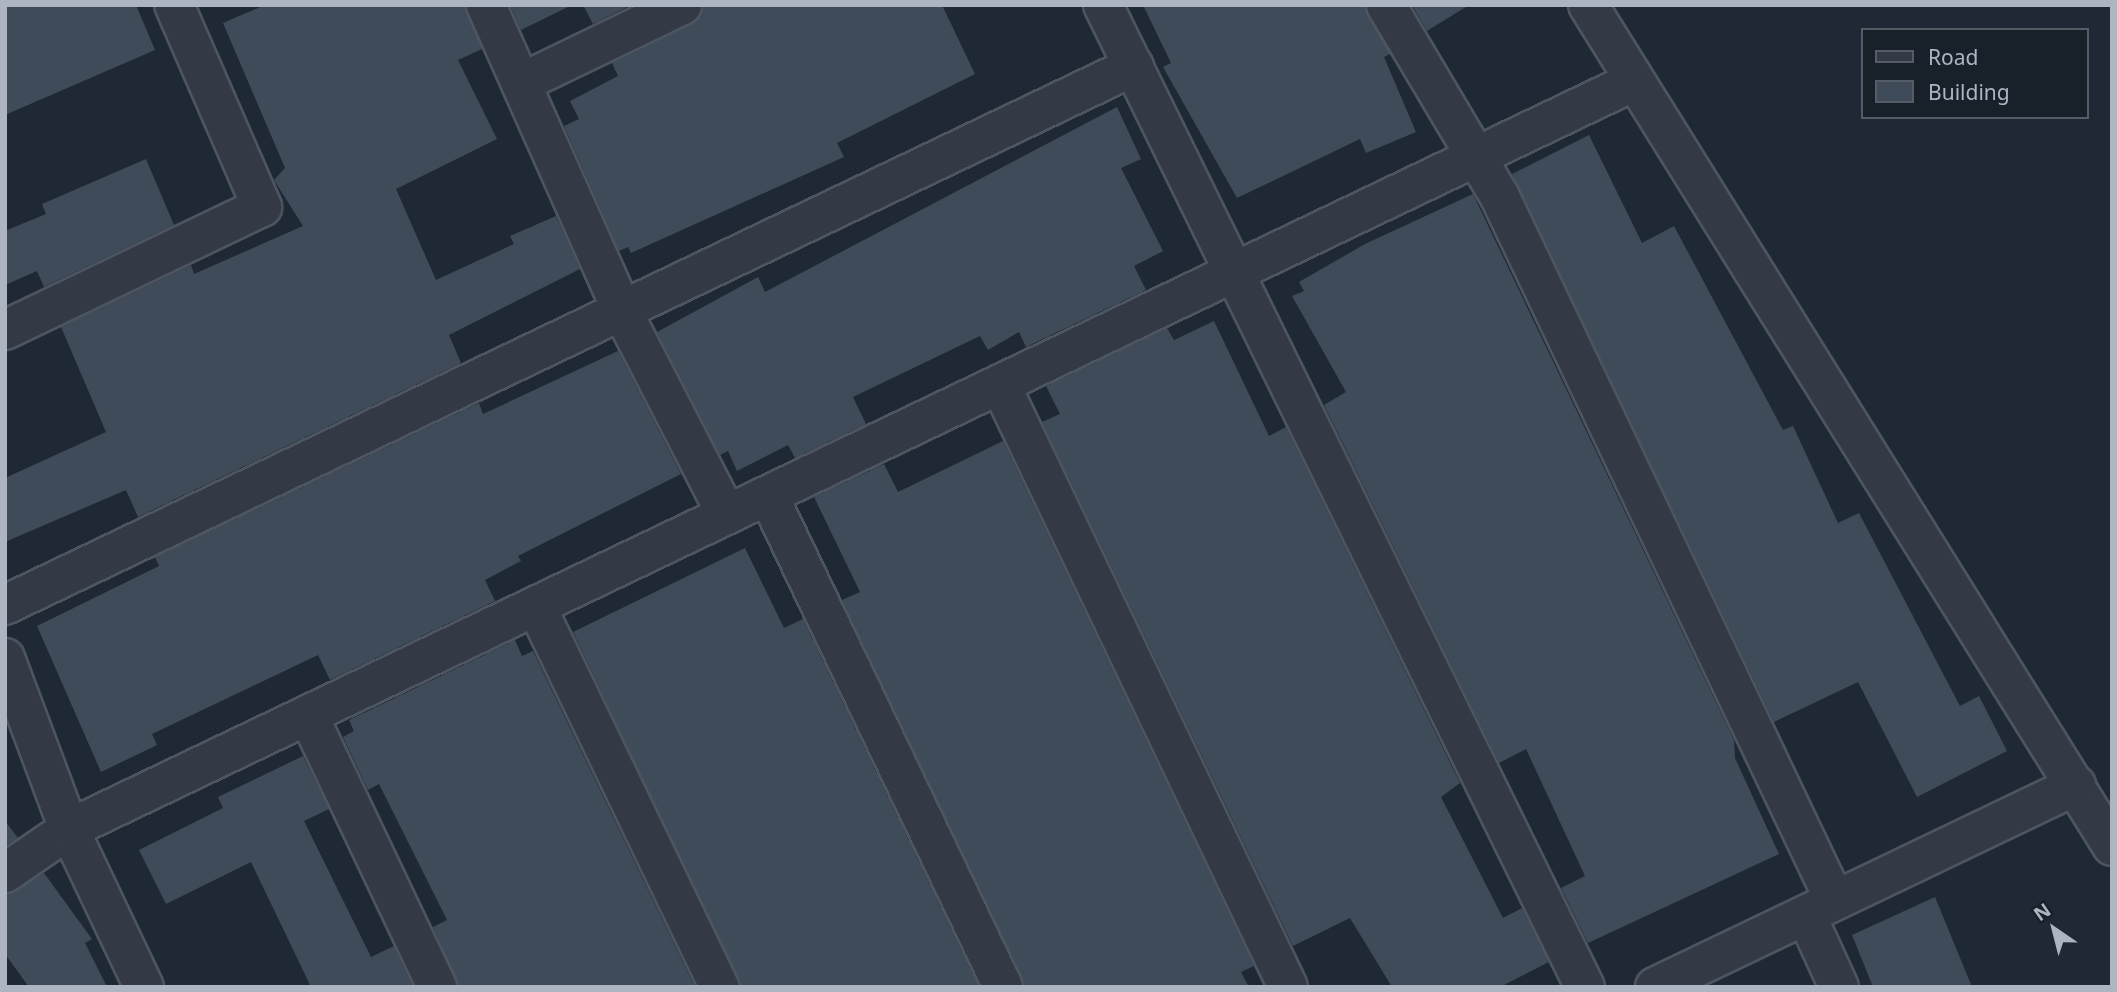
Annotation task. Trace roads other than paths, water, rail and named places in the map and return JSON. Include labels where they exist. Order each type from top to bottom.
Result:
[{"type":"street","points":[[5,330],[262,207],[174,5]]},
{"type":"street","points":[[486,5],[622,311],[727,514]]},
{"type":"street","points":[[521,83],[682,5]]},
{"type":"street","points":[[1103,5],[1585,987]]},
{"type":"street","points":[[1386,5],[1499,195],[1820,907],[1839,987]]},
{"type":"street","points":[[1588,5],[1632,82],[2112,846]]},
{"type":"street","points":[[5,605],[1134,66]]},
{"type":"street","points":[[5,873],[69,830],[1632,82]]},
{"type":"street","points":[[1000,384],[1287,987]]},
{"type":"street","points":[[768,495],[1003,987]]},
{"type":"street","points":[[536,606],[719,987]]},
{"type":"street","points":[[5,658],[69,830],[144,987]]},
{"type":"street","points":[[308,715],[437,987]]},
{"type":"street","points":[[1655,987],[2076,785]]}]
